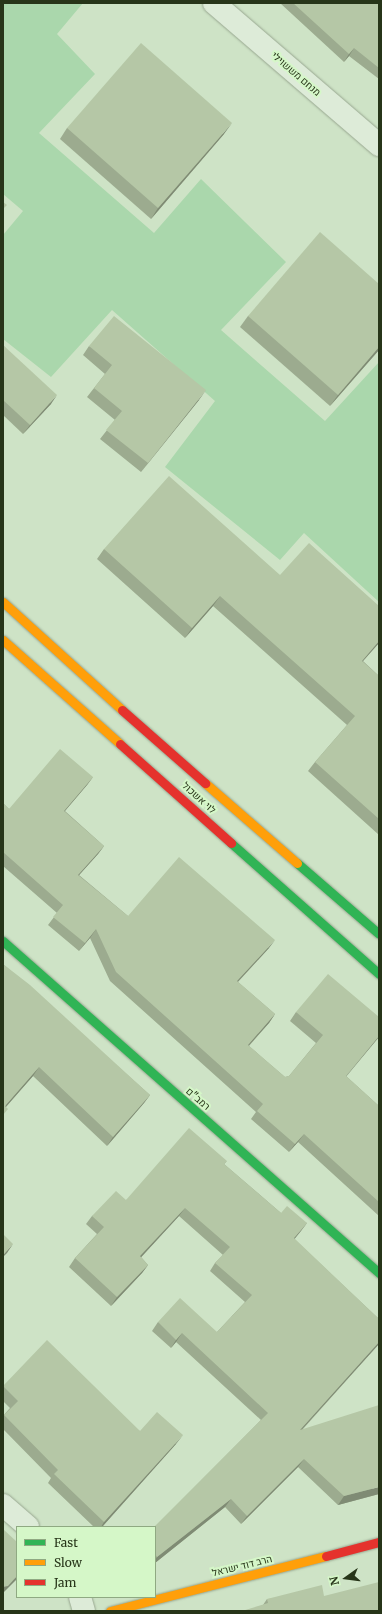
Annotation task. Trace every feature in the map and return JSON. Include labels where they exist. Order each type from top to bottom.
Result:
[{"type":"street","name":"מנחם מששוילי","points":[[214,3],[379,146]]},
{"type":"street","name":"לוי אשכול","points":[[3,602],[76,670],[379,934]]},
{"type":"street","name":"לוי אשכול","points":[[3,640],[379,974]]},
{"type":"street","name":"רמב\"ם","points":[[3,941],[379,1273]]},
{"type":"street","points":[[3,1505],[27,1526]]},
{"type":"street","name":"הרב דוד ישראל","points":[[110,1611],[379,1542]]},
{"type":"street","points":[[80,1598],[84,1611]]},
{"type":"green space","points":[[3,3],[83,3],[57,34],[95,74],[39,133],[154,233],[201,179],[286,262],[221,330],[325,421],[379,362],[379,602],[304,533],[280,560],[165,467],[215,401],[112,310],[51,377],[3,339],[3,235],[23,211],[3,194]]},
{"type":"building","points":[[293,3],[379,3],[379,68],[354,48],[349,54]]},
{"type":"building","points":[[141,43],[232,123],[158,208],[67,128]]},
{"type":"building","points":[[3,202],[7,205],[3,209]]},
{"type":"building","points":[[320,232],[379,284],[379,347],[338,395],[248,316]]},
{"type":"building","points":[[114,316],[206,390],[148,463],[106,430],[122,411],[94,388],[112,365],[89,346]]},
{"type":"building","points":[[3,345],[57,395],[30,425],[3,400]]},
{"type":"building","points":[[169,476],[280,575],[309,543],[379,606],[379,641],[362,661],[379,676],[379,819],[315,762],[355,716],[220,596],[192,628],[104,549]]},
{"type":"building","points":[[60,749],[93,777],[64,811],[104,846],[78,875],[128,916],[179,857],[275,940],[237,981],[275,1014],[248,1045],[285,1077],[289,1076],[323,1035],[296,1012],[328,974],[379,1017],[379,1036],[346,1076],[379,1106],[379,1202],[304,1134],[295,1144],[257,1111],[263,1104],[116,972],[96,929],[85,943],[53,917],[63,905],[3,852],[3,803],[9,809]]},
{"type":"building","points":[[3,964],[30,985],[150,1095],[113,1137],[39,1067],[5,1106],[8,1109],[3,1115]]},
{"type":"building","points":[[189,1128],[227,1161],[224,1164],[281,1213],[287,1206],[307,1223],[294,1238],[379,1319],[379,1342],[300,1430],[379,1405],[379,1487],[344,1496],[304,1459],[247,1516],[231,1499],[157,1557],[155,1526],[268,1413],[182,1333],[176,1340],[158,1322],[180,1298],[217,1332],[252,1295],[215,1263],[230,1247],[185,1208],[140,1256],[148,1265],[117,1297],[75,1258],[104,1227],[92,1216],[116,1191],[126,1200]]},
{"type":"building","points":[[3,1234],[13,1244],[3,1255]]},
{"type":"building","points":[[47,1340],[140,1431],[157,1412],[183,1435],[104,1522],[54,1474],[58,1470],[4,1415],[18,1401],[3,1386]]},
{"type":"building","points":[[3,1529],[16,1541],[16,1577],[8,1586],[3,1587]]},
{"type":"building","points":[[379,1582],[379,1611],[242,1611],[268,1603],[267,1599],[322,1585],[324,1596]]},
{"type":"traffic: fast","points":[[231,843],[379,974]]},
{"type":"traffic: fast","points":[[297,863],[379,934]]},
{"type":"traffic: fast","points":[[3,941],[379,1273]]},
{"type":"traffic: slow","points":[[3,602],[122,710]]},
{"type":"traffic: slow","points":[[3,640],[120,744]]},
{"type":"traffic: slow","points":[[205,783],[297,863]]},
{"type":"traffic: slow","points":[[110,1611],[326,1556]]},
{"type":"traffic: jam","points":[[122,710],[205,783]]},
{"type":"traffic: jam","points":[[120,744],[231,843]]},
{"type":"traffic: jam","points":[[326,1556],[379,1542]]}]
